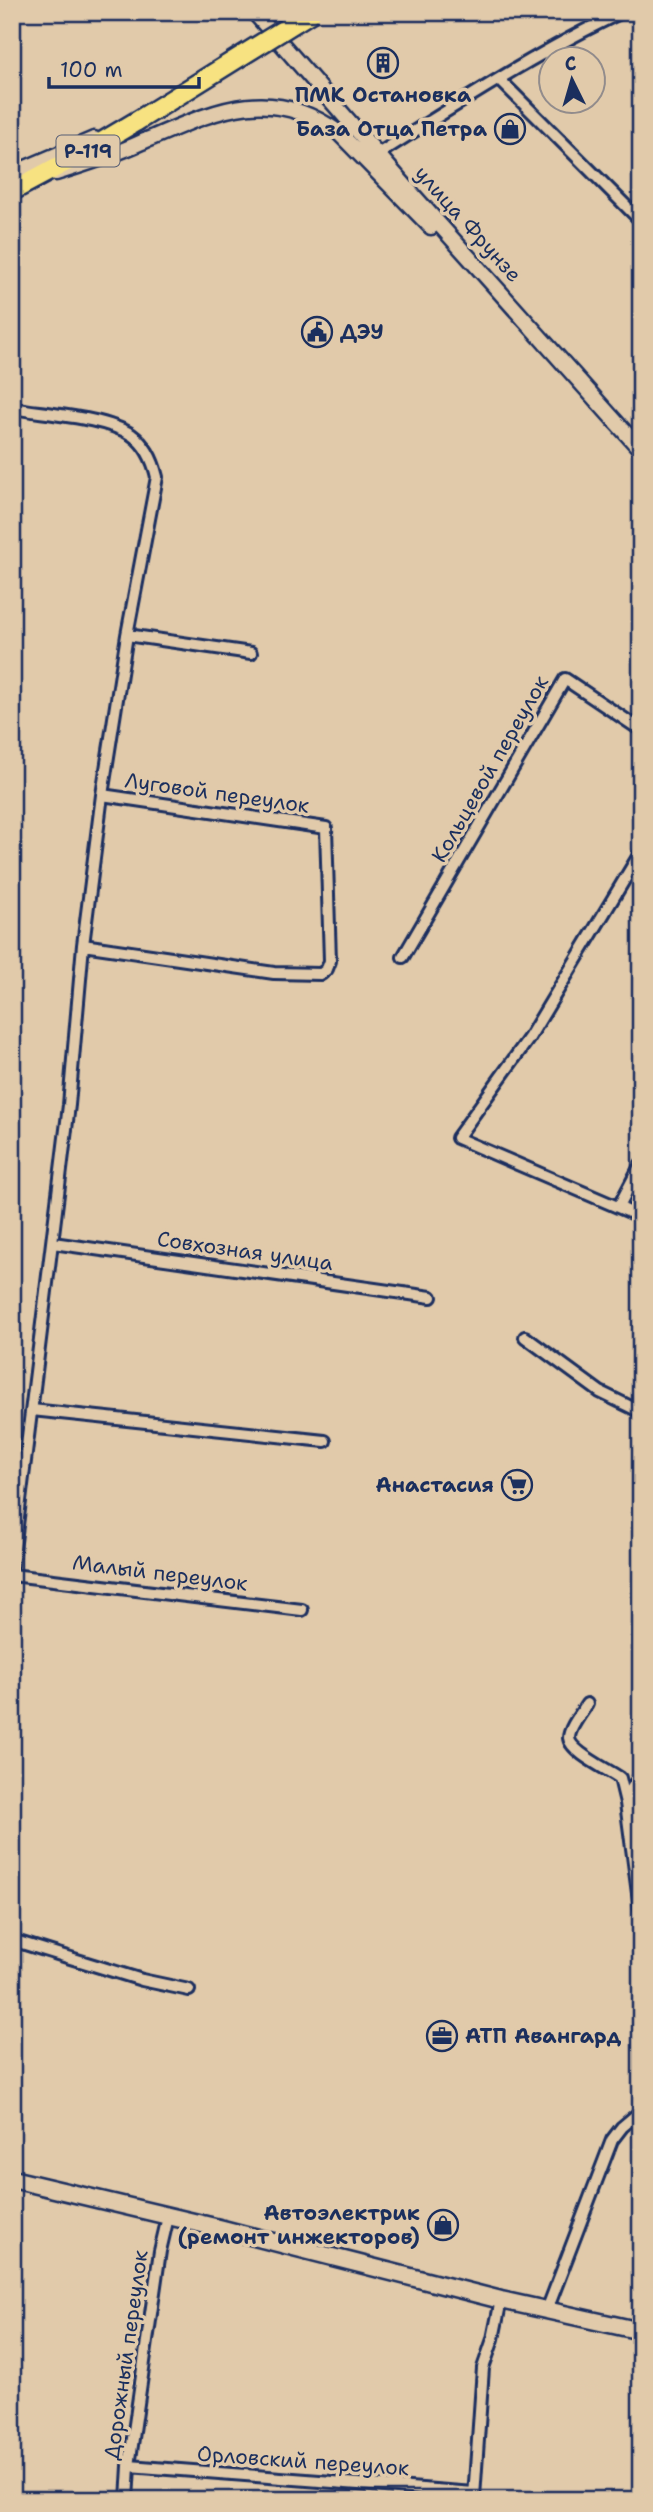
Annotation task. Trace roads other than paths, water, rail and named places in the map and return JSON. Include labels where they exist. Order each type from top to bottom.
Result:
[{"type":"highway","name":"Р-119","points":[[12,191],[137,121],[312,12]]},
{"type":"main road","points":[[12,197],[35,180]]},
{"type":"main road","points":[[12,2179],[219,2228],[501,2300],[544,2305],[567,2315],[641,2331]]},
{"type":"street","points":[[254,12],[376,161]]},
{"type":"street","points":[[376,161],[499,79],[590,27],[622,12]]},
{"type":"street","points":[[499,79],[641,220]]},
{"type":"street","points":[[35,180],[97,161],[208,114],[230,107],[271,104],[288,107],[322,121],[376,161]]},
{"type":"street","points":[[12,174],[137,121]]},
{"type":"street","name":"улица Фрунзе","points":[[376,161],[407,205],[471,259],[641,450]]},
{"type":"street","points":[[12,408],[95,422],[132,435],[145,447],[153,461],[157,477],[127,635],[102,795],[83,945],[53,1243],[12,1566]]},
{"type":"street","points":[[127,635],[251,653]]},
{"type":"street","name":"Кольцевой переулок","points":[[403,957],[565,679],[641,730]]},
{"type":"street","name":"Луговой переулок","points":[[83,945],[274,973],[321,974],[330,961],[326,828],[102,795]]},
{"type":"street","points":[[641,852],[529,1038],[457,1138],[641,1217]]},
{"type":"street","points":[[619,1206],[641,1164]]},
{"type":"street","name":"Совхозная улица","points":[[53,1243],[430,1297]]},
{"type":"street","points":[[525,1336],[600,1392],[641,1412]]},
{"type":"street","points":[[32,1410],[324,1441]]},
{"type":"street","name":"Малый переулок","points":[[12,1575],[302,1609]]},
{"type":"street","points":[[587,1704],[570,1733],[570,1743],[574,1749],[620,1777],[639,1777]]},
{"type":"street","points":[[620,1777],[641,1916]]},
{"type":"street","points":[[628,1816],[631,1810],[632,1788],[639,1777]]},
{"type":"street","points":[[12,1940],[142,1980],[189,1990]]},
{"type":"street","points":[[544,2305],[558,2283],[612,2140],[622,2127],[641,2112]]},
{"type":"street","name":"Дорожный переулок","points":[[127,2500],[160,2251],[168,2217]]},
{"type":"street","points":[[558,2283],[558,2302],[567,2315]]},
{"type":"street","points":[[474,2496],[483,2368],[493,2339],[501,2300]]},
{"type":"street","name":"Орловский переулок","points":[[130,2466],[474,2496]]},
{"type":"place","name":"ПМК Остановка","points":[[383,63]]},
{"type":"place","name":"База Отца Петра","points":[[510,129]]},
{"type":"place","name":"ДЭУ","points":[[317,332]]},
{"type":"place","name":"Анастасия","points":[[517,1485]]},
{"type":"place","name":"АТП Авангард","points":[[442,2036]]},
{"type":"place","name":"Автоэлектрик (ремонт инжекторов)","points":[[443,2225]]}]
